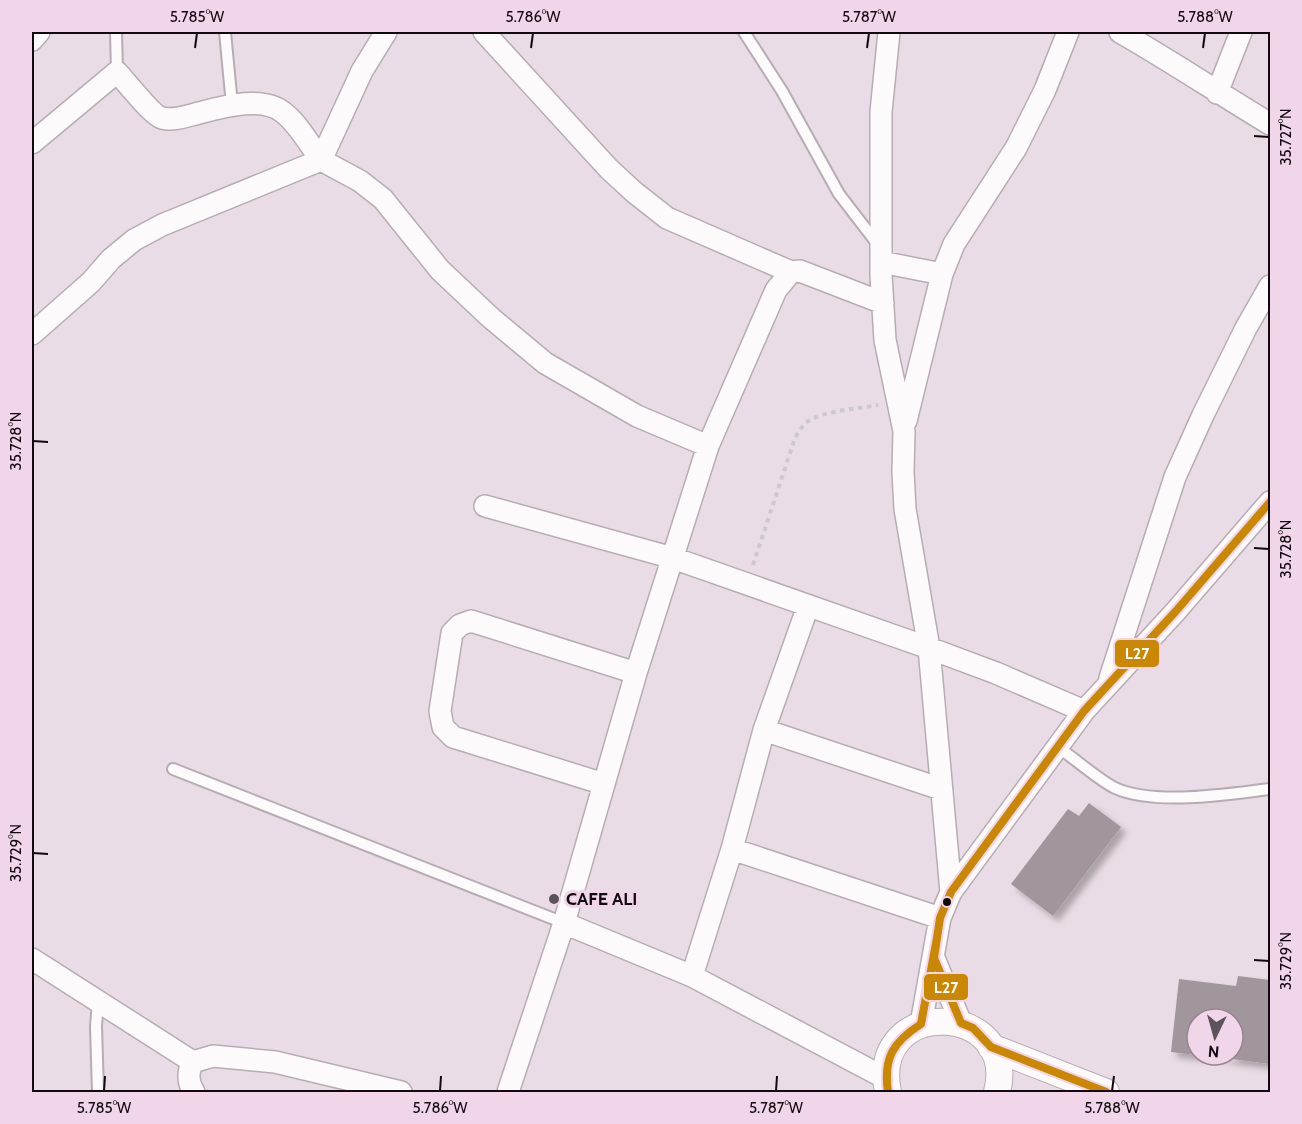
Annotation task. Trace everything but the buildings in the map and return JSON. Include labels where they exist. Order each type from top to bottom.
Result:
[{"type":"street","points":[[32,40],[39,32]]},
{"type":"street","points":[[32,334],[134,240],[162,225],[321,160],[362,71],[386,32]]},
{"type":"street","points":[[484,32],[609,169],[667,218],[791,272],[800,271],[883,303]]},
{"type":"street","points":[[889,32],[881,112],[881,255],[885,340],[904,431],[905,509],[928,648],[951,892]]},
{"type":"street","points":[[904,431],[942,274],[954,244],[1016,148],[1045,90],[1068,32]]},
{"type":"street","points":[[1120,32],[1173,62],[1217,93],[1270,124]]},
{"type":"street","points":[[1217,93],[1241,32]]},
{"type":"street","points":[[32,143],[117,72],[145,102],[152,113],[162,118],[176,118],[232,105],[267,105],[282,111],[294,123],[321,160],[360,182],[383,199],[440,270],[491,318],[545,363],[637,416],[708,446]]},
{"type":"street","points":[[881,255],[942,274]]},
{"type":"street","points":[[508,1092],[564,923],[636,673],[708,446],[776,290],[791,272]]},
{"type":"street","points":[[1108,684],[1175,477],[1217,386],[1270,286]]},
{"type":"street","points":[[921,1024],[940,918],[951,892],[1084,711],[1176,611],[1270,502]]},
{"type":"street","points":[[485,506],[673,558],[996,673],[1084,711]]},
{"type":"street","points":[[692,976],[732,849],[764,730],[808,606]]},
{"type":"street","points":[[604,784],[453,736],[443,727],[440,711],[452,633],[460,625],[471,621],[636,673]]},
{"type":"street","points":[[764,730],[941,789]]},
{"type":"street","points":[[732,849],[940,918]]},
{"type":"street","points":[[564,923],[692,976],[887,1085],[888,1061],[895,1046],[907,1033],[921,1024],[941,1020],[961,1023],[973,1028],[991,1047],[998,1064],[1000,1082],[997,1092]]},
{"type":"street","points":[[934,958],[961,1023]]},
{"type":"street","points":[[32,959],[193,1062]]},
{"type":"street","points":[[991,1047],[1106,1092]]},
{"type":"street","points":[[194,1092],[188,1076],[189,1069],[193,1062],[213,1056],[275,1062],[401,1092]]},
{"type":"lane","points":[[116,32],[117,72]]},
{"type":"lane","points":[[225,32],[232,105]]},
{"type":"lane","points":[[744,32],[782,92],[839,194],[881,255]]},
{"type":"lane","points":[[1059,748],[1114,788],[1139,795],[1180,797],[1270,789]]},
{"type":"lane","points":[[173,769],[564,923]]},
{"type":"lane","points":[[98,1002],[96,1026],[98,1092]]},
{"type":"path","points":[[747,584],[795,438],[802,426],[809,420],[824,415],[899,401]]},
{"type":"transit line","name":"L27","points":[[1106,1092],[991,1047],[973,1028],[961,1023],[934,958],[940,918],[951,892],[1084,711],[1176,611],[1270,502]]},
{"type":"transit line","name":"L27","points":[[888,1092],[887,1070],[892,1052],[903,1037],[921,1024],[937,938]]},
{"type":"place","name":"CAFE ALI","points":[[554,899]]}]
